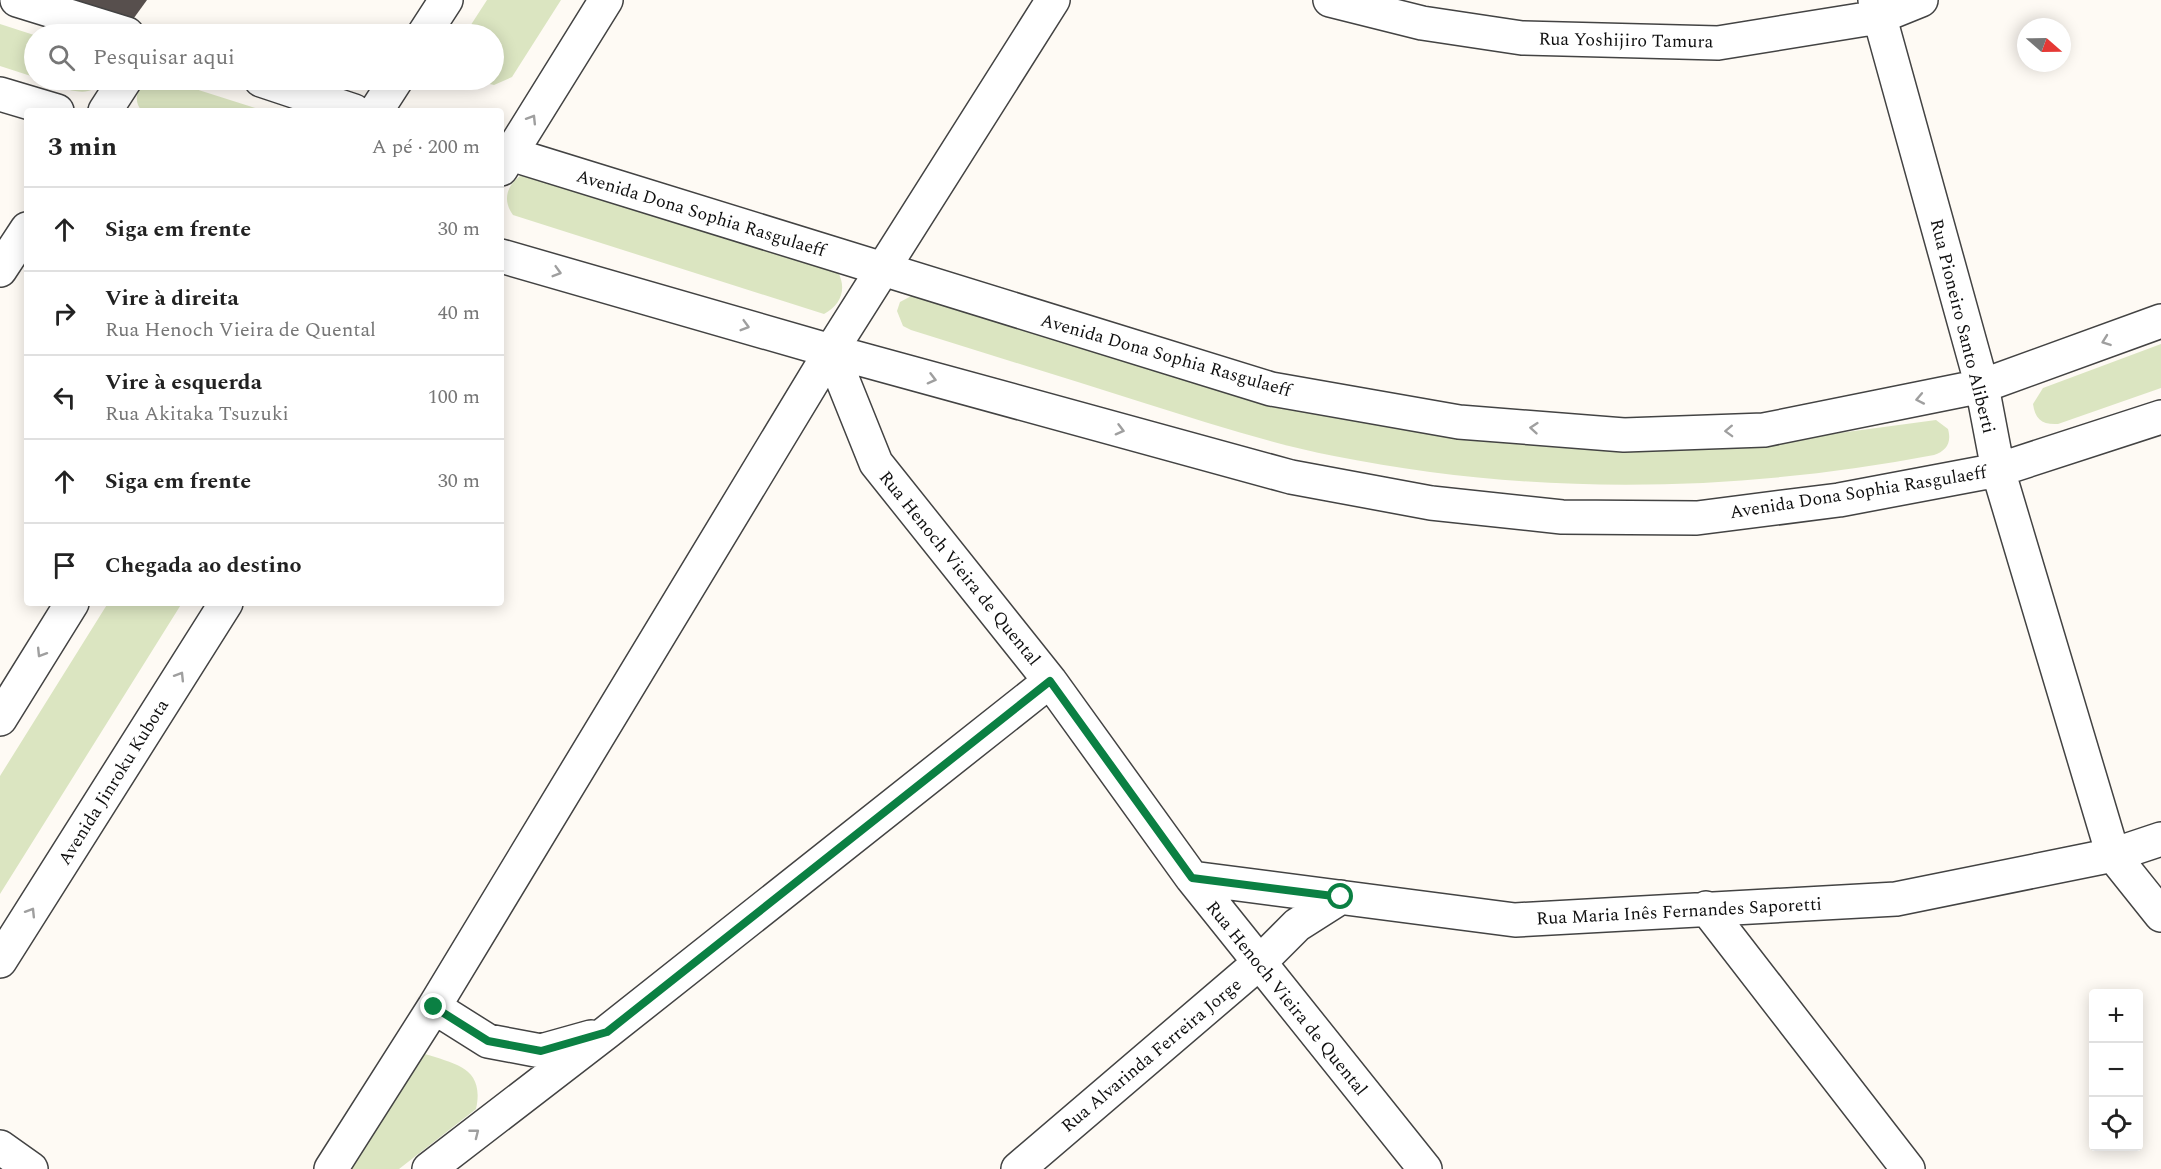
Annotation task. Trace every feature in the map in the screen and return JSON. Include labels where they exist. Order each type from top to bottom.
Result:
[{"type":"street","points":[[17,0],[95,24]]},
{"type":"street","points":[[430,24],[446,0]]},
{"type":"street","points":[[504,158],[606,0]]},
{"type":"street","points":[[331,1169],[434,1007],[831,351],[1053,0]]},
{"type":"street","name":"Rua Yoshijiro Tamura","points":[[1330,0],[1422,23],[1522,38],[1718,44],[1921,0]]},
{"type":"street","name":"Rua Pioneiro Santo Aliberti","points":[[1877,9],[1982,386],[1998,470],[2113,855],[2161,915]]},
{"type":"street","points":[[107,108],[119,90]]},
{"type":"street","points":[[291,90],[345,108]]},
{"type":"street","points":[[378,108],[390,90]]},
{"type":"street","points":[[0,94],[47,108]]},
{"type":"street","name":"Avenida Dona Sophia Rasgulaeff","points":[[504,158],[883,270],[1271,390],[1459,422],[1624,435],[1764,430],[1982,386],[2161,321]]},
{"type":"street","points":[[0,270],[24,234]]},
{"type":"street","name":"Avenida Dona Sophia Rasgulaeff","points":[[504,257],[831,351],[1292,477],[1431,503],[1550,516],[1697,518],[1839,500],[1998,470],[2161,417]]},
{"type":"street","name":"Rua Henoch Vieira de Quental","points":[[831,351],[876,463],[1050,681],[1192,878],[1425,1169]]},
{"type":"street","points":[[0,719],[70,606]]},
{"type":"street","name":"Avenida Jinroku Kubota","points":[[0,961],[224,606]]},
{"type":"street","points":[[429,1169],[607,1032],[1050,681]]},
{"type":"street","name":"Rua Maria Inês Fernandes Saporetti","points":[[1192,878],[1515,920],[1896,899],[2113,855],[2161,839]]},
{"type":"street","name":"Rua Alvarinda Ferreira Jorge","points":[[1018,1169],[1259,963],[1297,925],[1341,897]]},
{"type":"street","points":[[1706,908],[1908,1169]]},
{"type":"street","points":[[434,1007],[488,1041],[541,1051],[607,1032]]},
{"type":"street","points":[[0,1147],[31,1169]]},
{"type":"green space","points":[[487,0],[561,0],[512,77],[504,81],[504,24],[471,24]]},
{"type":"green space","points":[[0,24],[24,32],[24,74],[0,66]]},
{"type":"green space","points":[[70,90],[92,90],[82,92]]},
{"type":"green space","points":[[139,90],[199,90],[256,108],[140,108],[137,94]]},
{"type":"green space","points":[[525,173],[838,272],[842,284],[841,296],[835,306],[824,314],[513,215],[507,203],[508,191],[514,181]]},
{"type":"green space","points":[[915,294],[1267,402],[1341,419],[1490,440],[1787,440],[1936,420],[1948,429],[1949,438],[1945,449],[1934,455],[1859,468],[1709,483],[1634,485],[1559,483],[1484,478],[1409,469],[1309,451],[1261,438],[911,330],[903,326],[897,311],[900,302]]},
{"type":"green space","points":[[2161,344],[2161,388],[2058,424],[2044,422],[2036,414],[2033,404],[2043,388]]},
{"type":"green space","points":[[106,606],[180,606],[0,894],[0,776]]},
{"type":"green space","points":[[425,1054],[457,1065],[472,1076],[478,1095],[476,1109],[399,1169],[349,1169],[416,1059]]},
{"type":"building","points":[[19,0],[147,0],[130,24],[95,24]]},
{"type":"route","points":[[434,1007],[488,1041],[541,1051],[607,1032],[1050,681],[1192,878],[1341,897]]}]
